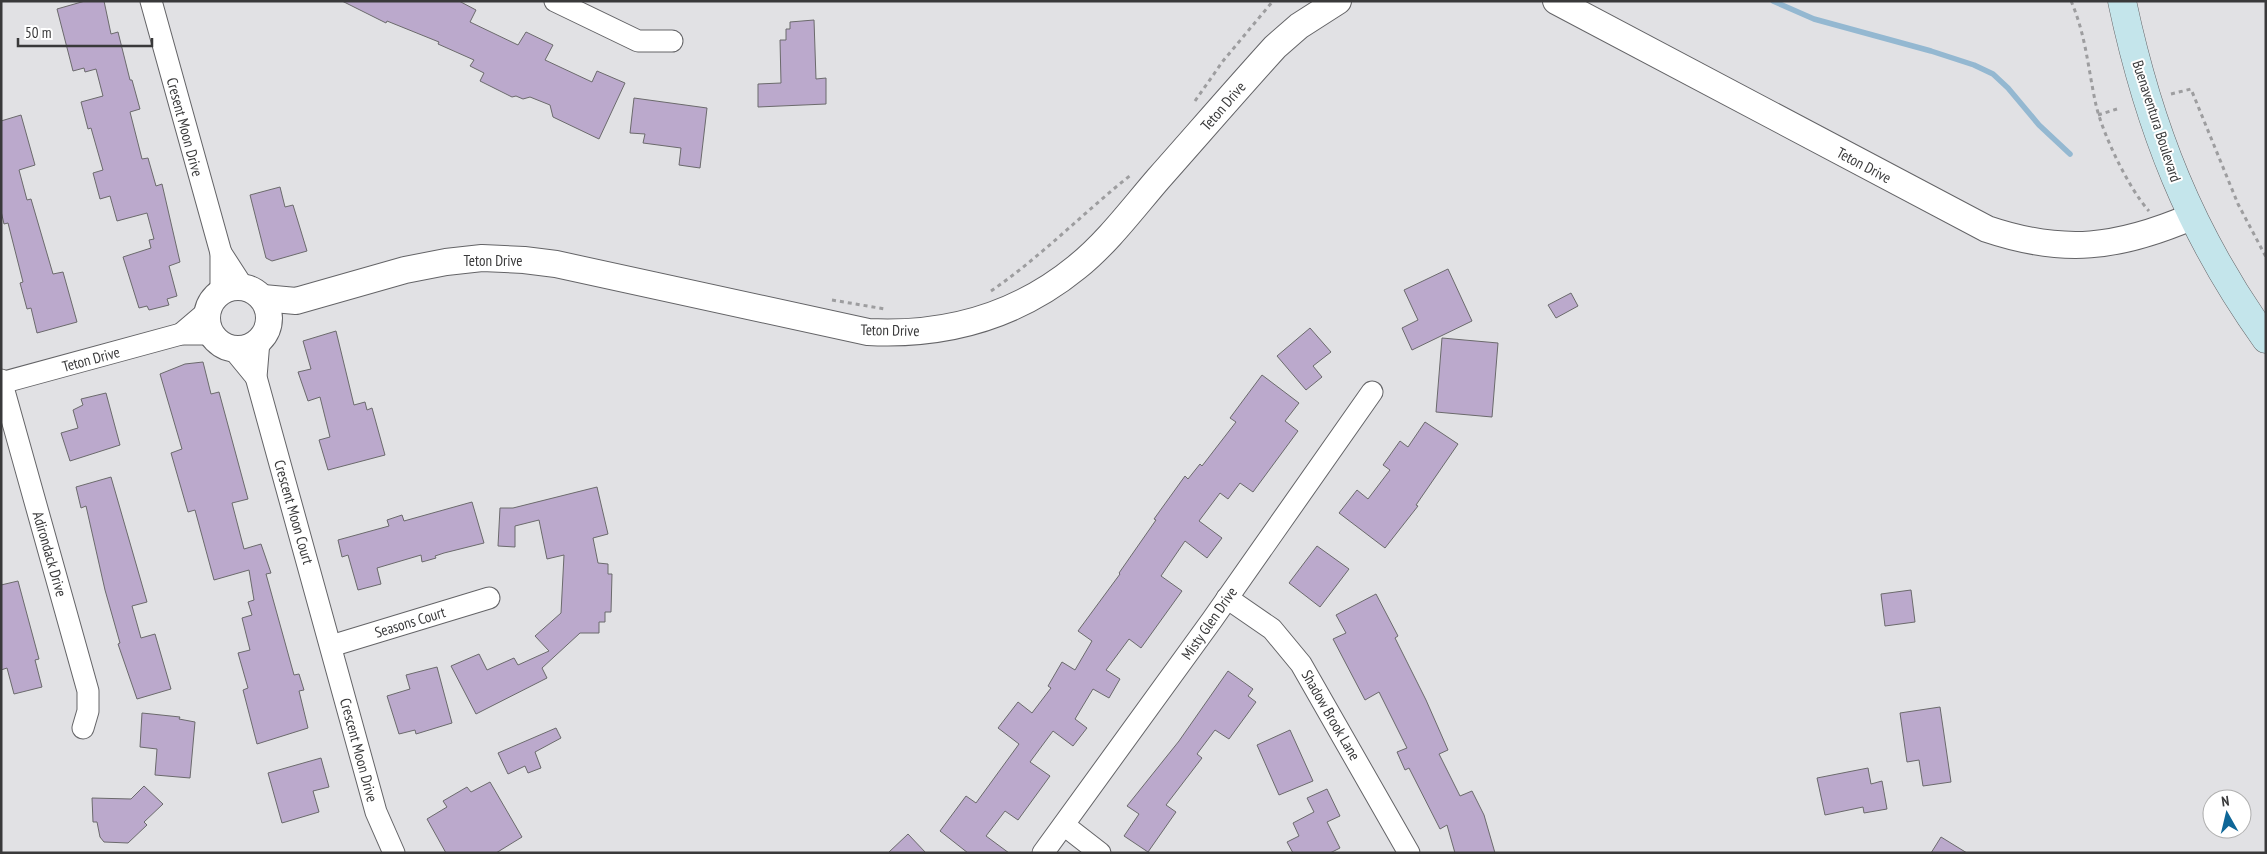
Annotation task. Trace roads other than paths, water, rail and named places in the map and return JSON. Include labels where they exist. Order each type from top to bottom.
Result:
[{"type":"main road","name":"Buenaventura Boulevard","points":[[2122,1],[2143,87],[2158,135],[2191,217],[2237,298],[2266,339]]},
{"type":"street","name":"Cresent Moon Drive","points":[[151,1],[239,312]]},
{"type":"street","points":[[555,1],[638,41],[672,41]]},
{"type":"street","name":"Teton Drive","points":[[2,382],[181,334],[239,312],[296,301],[426,265],[491,258],[556,264],[868,332],[910,333],[974,322],[1008,310],[1052,286],[1078,266],[1108,236],[1275,47],[1299,26],[1338,1]]},
{"type":"street","name":"Teton Drive","points":[[1556,1],[1987,230],[2046,244],[2096,245],[2137,238],[2191,217]]},
{"type":"street","points":[[233,349],[248,348],[239,312]]},
{"type":"street","name":"Crescent Moon Court","points":[[239,312],[331,646]]},
{"type":"street","name":"Crescent Moon Court","points":[[233,349],[256,377]]},
{"type":"street","name":"Adirondack Drive","points":[[2,382],[88,691],[88,710],[82,728]]},
{"type":"street","name":"Misty Glen Drive","points":[[1043,853],[1227,598],[1372,392]]},
{"type":"street","name":"Seasons Court","points":[[331,646],[489,598]]},
{"type":"street","name":"Shadow Brook Lane","points":[[1227,598],[1272,629],[1301,664],[1409,853]]},
{"type":"street","name":"Crescent Moon Drive","points":[[331,646],[376,812],[394,853]]},
{"type":"street","points":[[1064,825],[1100,853]]},
{"type":"waterway","points":[[1773,1],[1814,19],[1931,51],[1974,65],[1993,74],[2008,88],[2039,125],[2070,154]]}]
